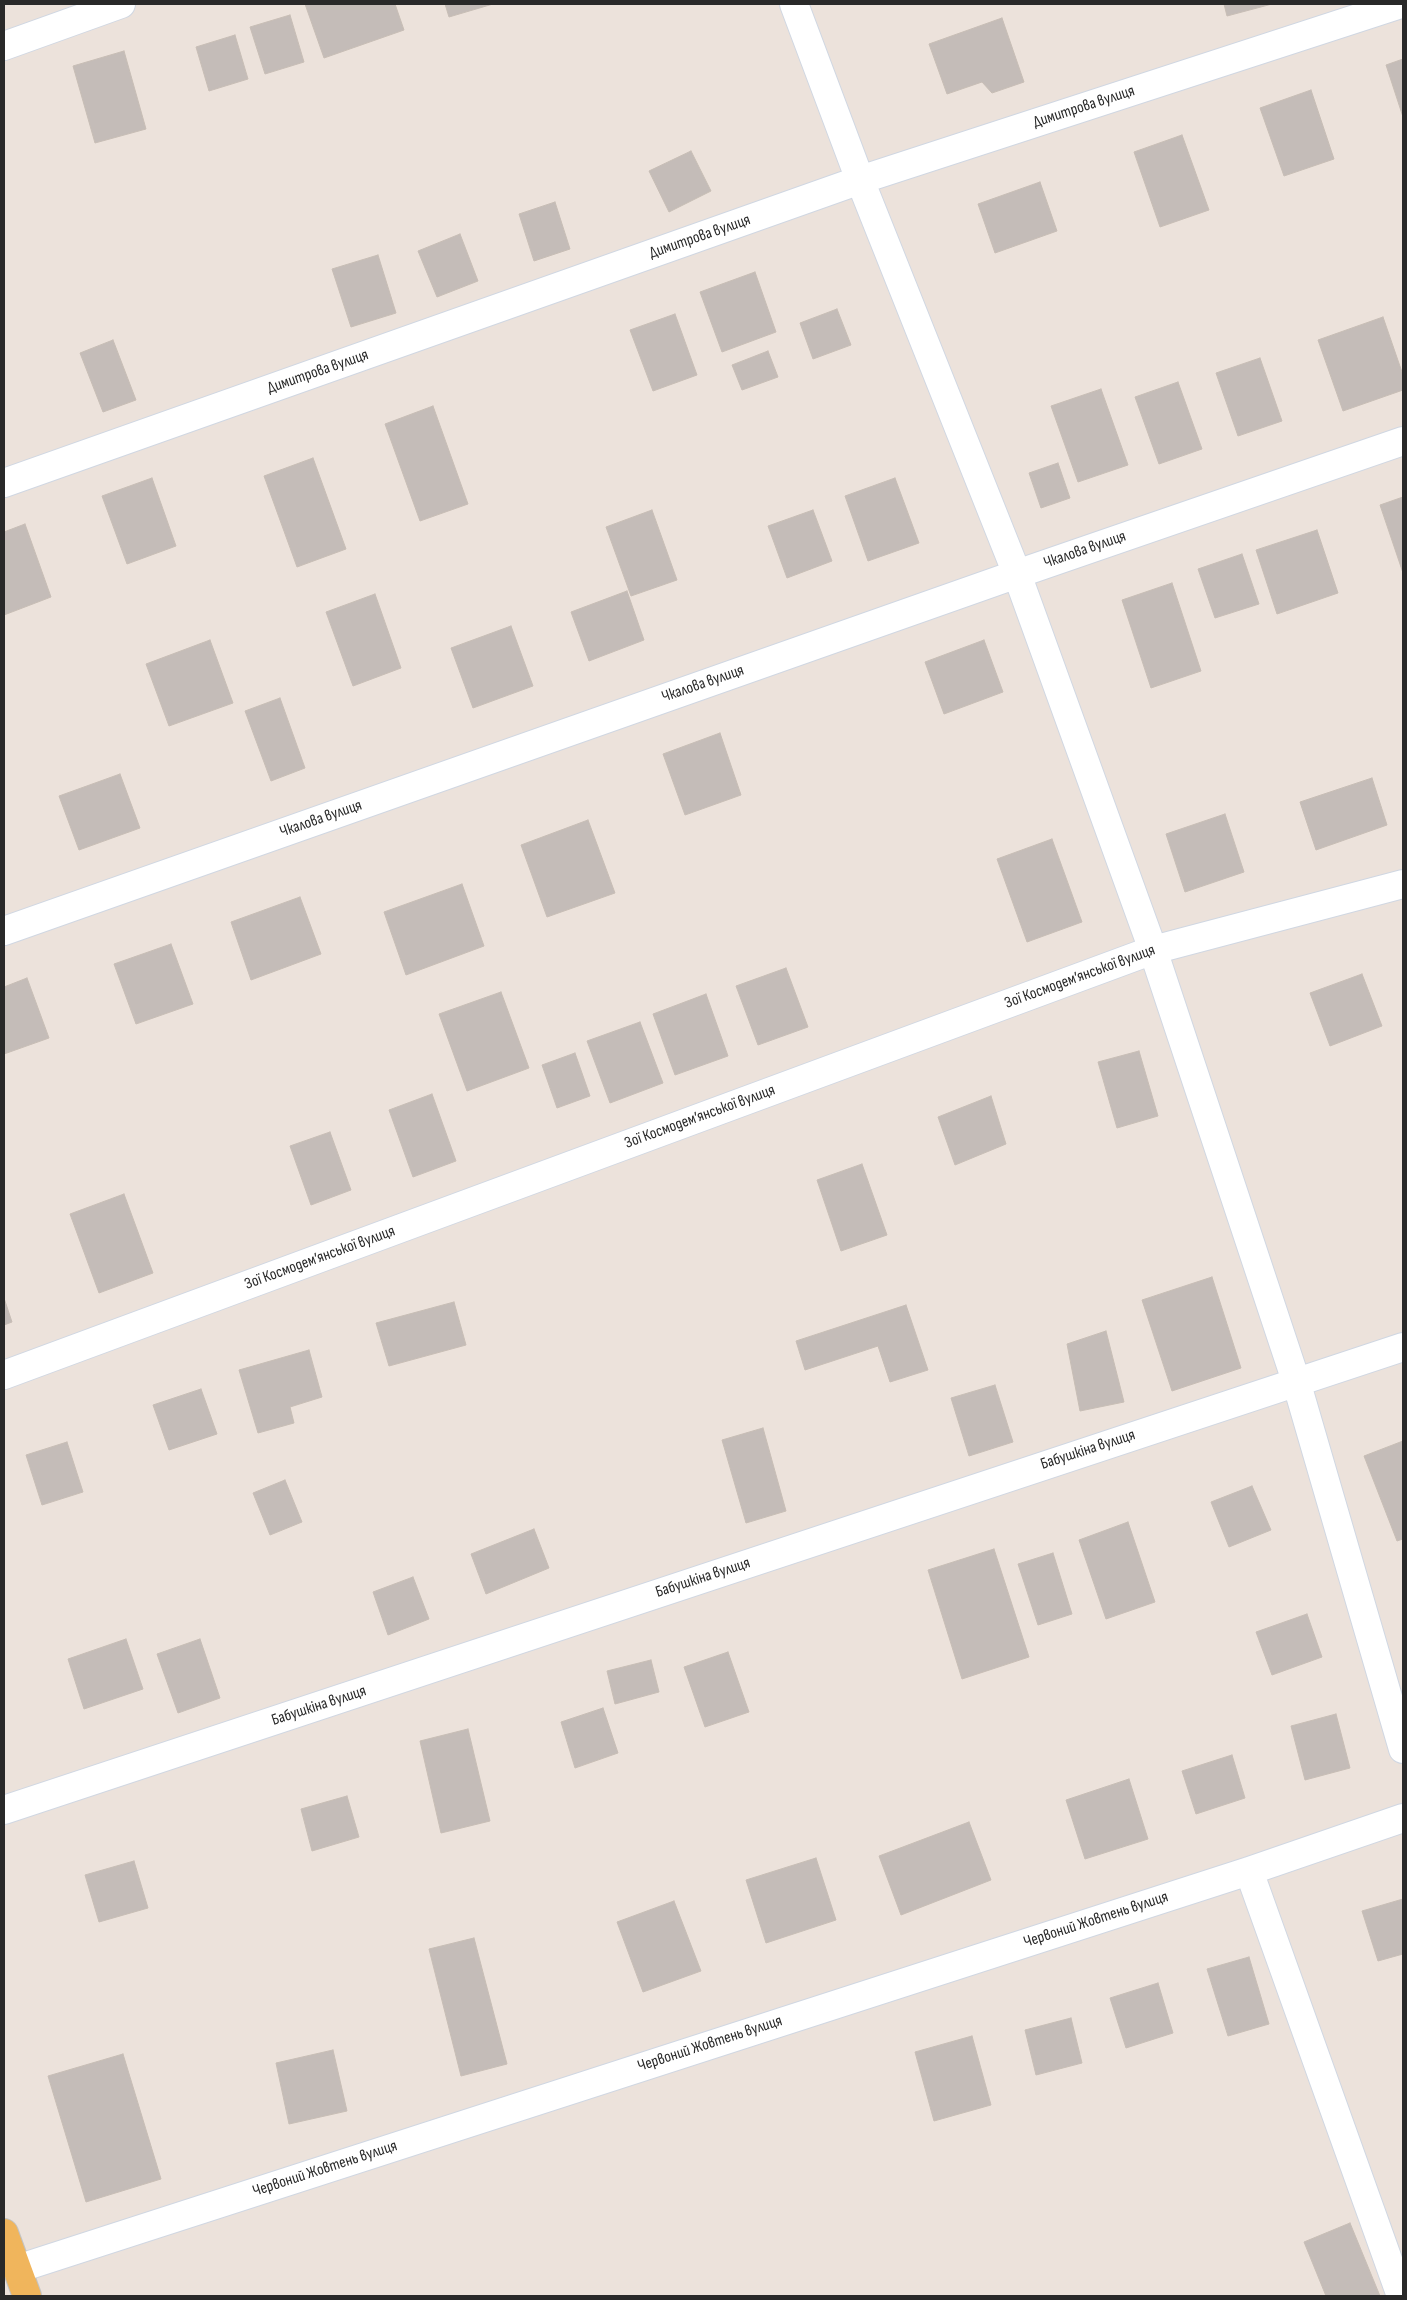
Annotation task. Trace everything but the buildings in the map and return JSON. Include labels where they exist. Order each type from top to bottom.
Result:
[{"type":"main road","points":[[4,2233],[26,2296]]},
{"type":"street","points":[[4,46],[121,4]]},
{"type":"street","points":[[794,4],[860,180],[1016,574],[1153,950],[1296,1381],[1403,1749]]},
{"type":"street","name":"Димитрова вулиця","points":[[4,483],[860,180],[1401,4]]},
{"type":"street","name":"Чкалова вулиця","points":[[4,932],[1016,574],[1403,441]]},
{"type":"street","name":"Зої Космодем’янської вулиця","points":[[4,1375],[1153,950],[1403,884]]},
{"type":"street","name":"Бабушкіна вулиця","points":[[4,1810],[1403,1347]]},
{"type":"street","name":"Червоний Жовтень вулиця","points":[[17,2269],[1249,1870],[1403,1818]]},
{"type":"street","points":[[1249,1870],[1401,2296]]}]
